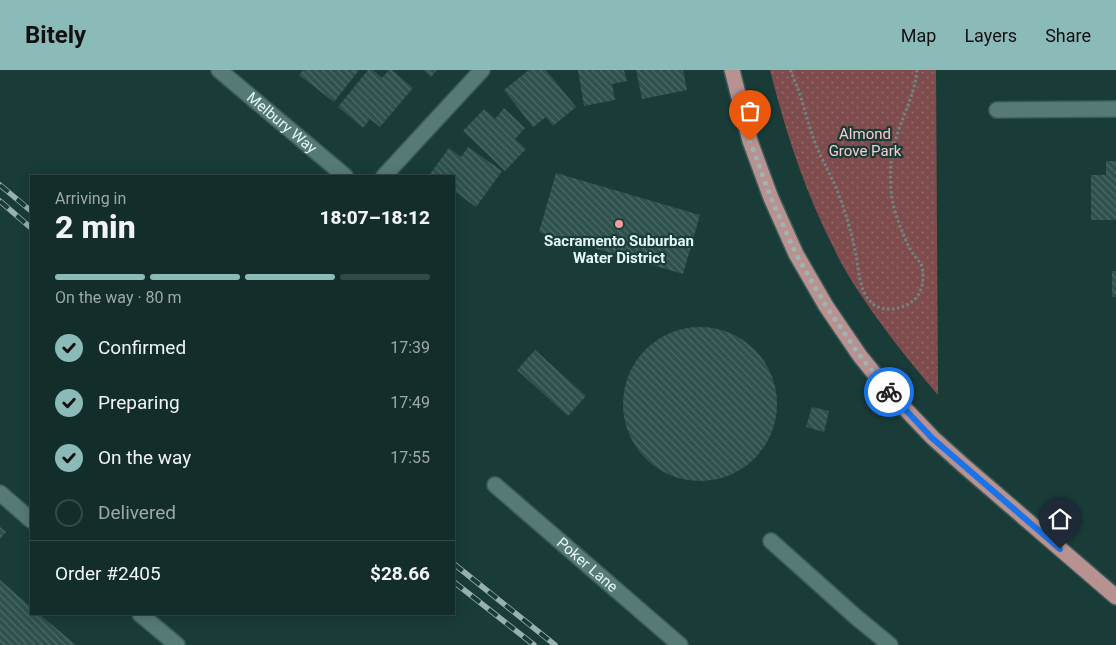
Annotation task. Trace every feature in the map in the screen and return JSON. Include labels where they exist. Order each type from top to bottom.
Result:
[{"type":"main road","points":[[732,70],[750,141],[771,198],[796,254],[826,306],[860,356],[891,394],[932,438],[1116,597]]},
{"type":"street","name":"Melbury Way","points":[[219,70],[344,175]]},
{"type":"street","points":[[385,175],[482,70]]},
{"type":"street","points":[[998,110],[1116,109]]},
{"type":"street","name":"Poker Lane","points":[[495,484],[680,645]]},
{"type":"street","points":[[0,493],[30,519]]},
{"type":"street","points":[[771,541],[890,645]]},
{"type":"street","points":[[141,615],[177,645]]},
{"type":"path","points":[[790,70],[799,90],[805,114],[817,146],[848,222],[860,282],[867,298],[873,305],[889,309],[906,306],[919,294],[922,286],[923,276],[920,264],[913,254],[897,219],[891,186],[896,136],[913,92],[917,70]]},
{"type":"green space","name":"Almond Grove Park","points":[[770,70],[936,70],[938,395],[883,326],[845,270],[815,209],[800,170]]},
{"type":"building","points":[[303,70],[359,70],[334,102],[299,75]]},
{"type":"building","points":[[368,70],[373,70],[382,78],[389,70],[392,70],[413,88],[380,127],[370,119],[363,128],[338,107]]},
{"type":"building","points":[[423,70],[437,70],[431,77]]},
{"type":"building","points":[[529,70],[546,70],[576,107],[553,126],[546,117],[533,127],[504,90]]},
{"type":"building","points":[[578,70],[624,70],[627,81],[612,84],[615,100],[584,106]]},
{"type":"building","points":[[636,70],[683,70],[687,90],[642,99]]},
{"type":"building","points":[[504,108],[525,128],[515,139],[526,149],[505,171],[463,131],[484,109],[495,119]]},
{"type":"building","points":[[468,147],[502,171],[476,207],[455,192],[455,175],[430,174],[449,148],[461,157]]},
{"type":"building","points":[[1106,161],[1116,161],[1116,220],[1091,220],[1091,175],[1106,175]]},
{"type":"building","name":"Sacramento Suburban Water District","points":[[556,173],[700,215],[683,274],[539,232]]},
{"type":"building","points":[[1112,271],[1116,271],[1116,297],[1112,297]]},
{"type":"building","points":[[700,327],[715,328],[730,333],[755,349],[771,374],[776,389],[776,419],[771,434],[755,459],[730,475],[715,480],[700,481],[685,480],[670,475],[645,459],[629,434],[624,419],[623,404],[624,389],[629,374],[645,349],[670,333],[685,328]]},
{"type":"building","points":[[535,350],[586,396],[568,416],[517,370]]},
{"type":"building","points":[[812,407],[829,411],[824,432],[806,427]]},
{"type":"building","points":[[0,527],[6,532],[0,539]]},
{"type":"building","points":[[0,580],[30,606],[30,615],[40,615],[76,645],[0,645]]},
{"type":"railway","points":[[0,185],[30,210]]},
{"type":"railway","points":[[0,201],[30,227]]},
{"type":"railway","points":[[455,565],[555,645]]},
{"type":"railway","points":[[455,583],[534,645]]},
{"type":"way so far","points":[[750,141],[771,198],[796,254],[826,306],[860,356],[889,392]]},
{"type":"place","name":"Sacramento Suburban Water District","points":[[619,224]]},
{"type":"route","points":[[889,392],[932,438],[1060,549]]}]
